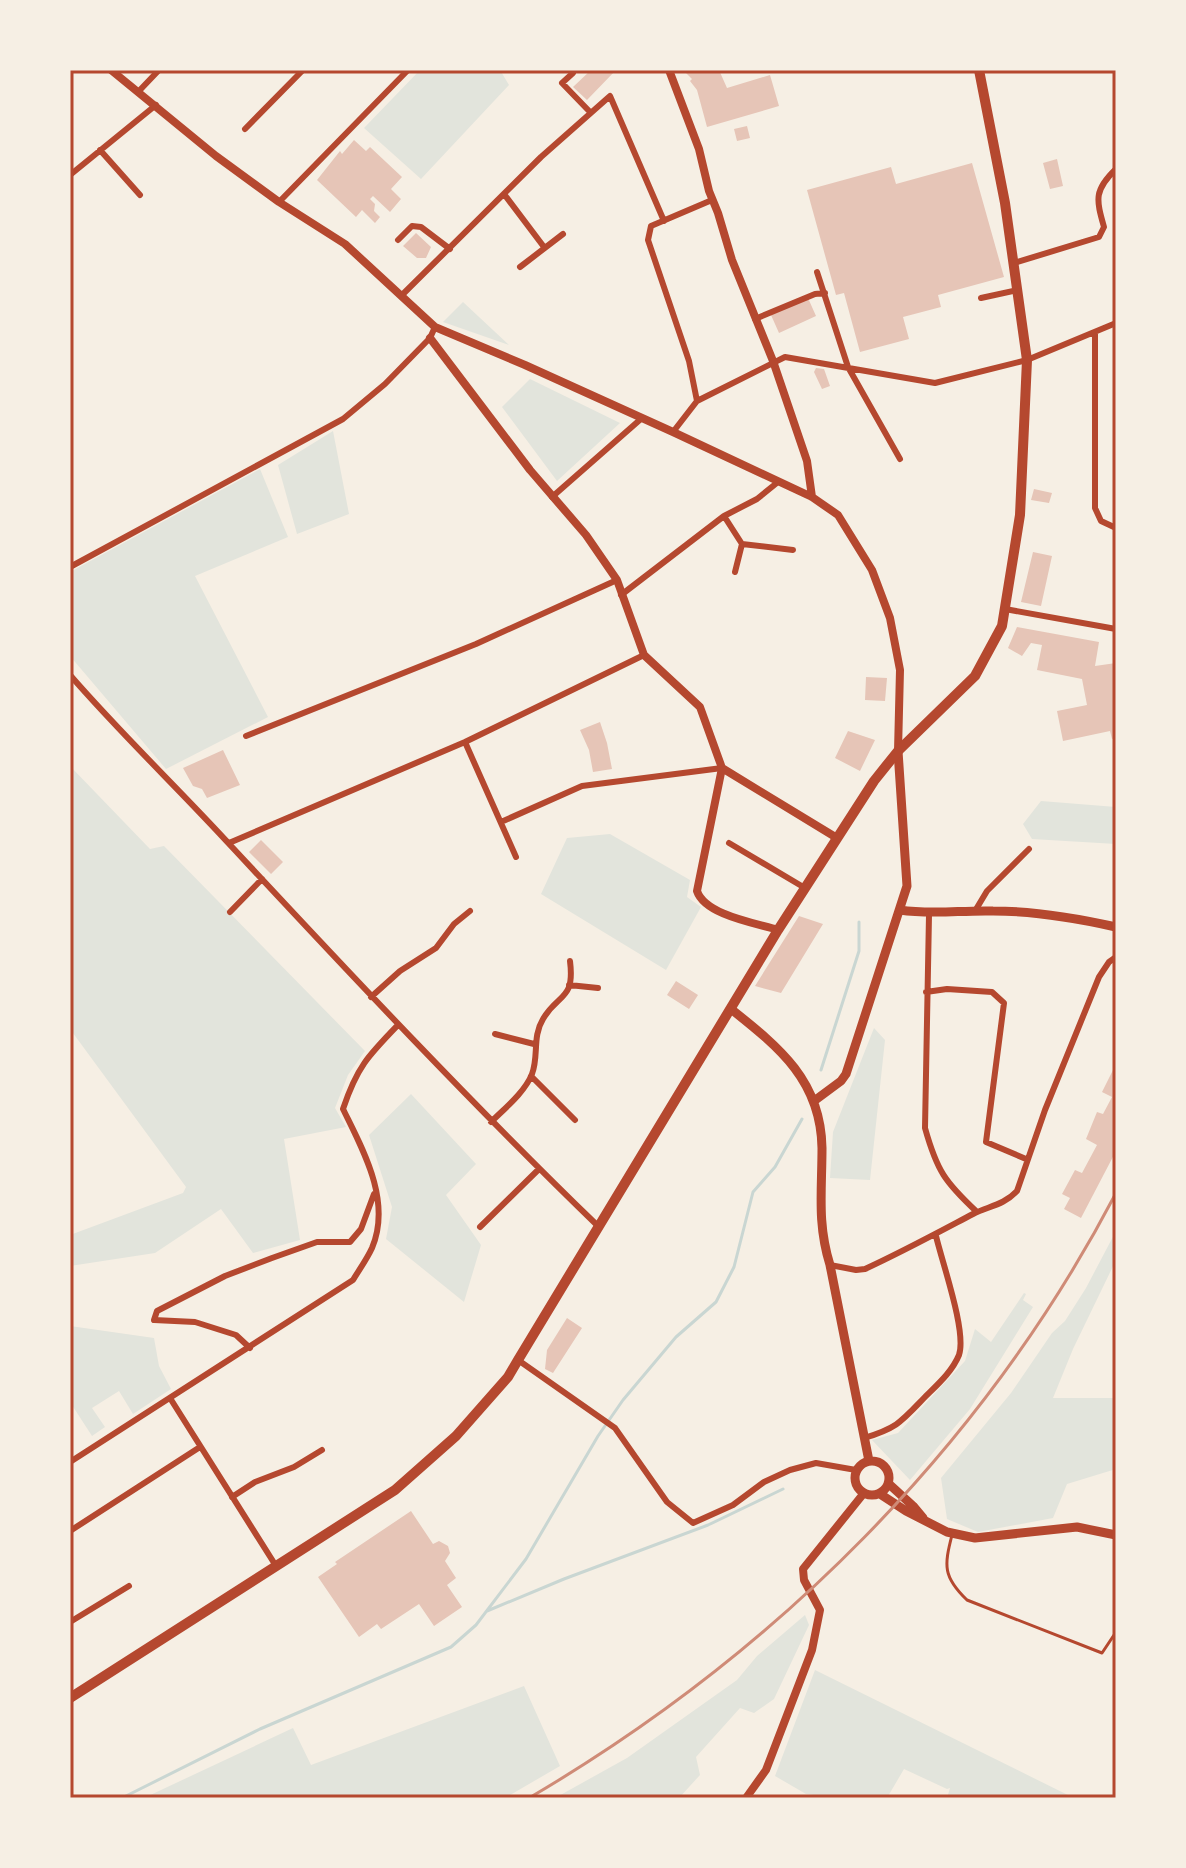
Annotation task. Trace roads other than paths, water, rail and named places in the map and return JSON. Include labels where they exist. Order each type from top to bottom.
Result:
[{"type":"main road","points":[[70,1698],[405,1482],[456,1436],[508,1377],[778,930],[874,781],[898,751],[975,676],[1002,626],[1005,609],[1020,515],[1027,360],[997,160],[979,70]]},
{"type":"main road","points":[[814,1101],[846,1074],[907,886],[898,751]]},
{"type":"main road","points":[[900,910],[929,915],[975,911],[1076,918],[1116,927]]},
{"type":"main road","points":[[731,1009],[784,1054],[804,1080],[814,1101],[821,1137],[821,1228],[869,1461]]},
{"type":"main road","points":[[926,1522],[889,1484],[887,1468],[879,1462],[869,1461],[856,1470],[857,1486],[864,1493],[880,1494],[926,1522],[953,1533],[975,1538],[1077,1527],[1116,1535]]},
{"type":"main road","points":[[880,1494],[889,1484]]},
{"type":"street","points":[[111,70],[216,156],[279,202],[345,244],[435,327],[673,432],[812,497],[838,515],[872,570],[890,618],[900,670],[898,751]]},
{"type":"street","points":[[139,91],[159,70]]},
{"type":"street","points":[[245,129],[303,70]]},
{"type":"street","points":[[279,202],[408,70]]},
{"type":"street","points":[[669,70],[699,149],[732,260],[773,361],[807,461],[812,497]]},
{"type":"street","points":[[573,73],[562,83],[590,112]]},
{"type":"street","points":[[401,296],[607,97],[612,97],[664,221]]},
{"type":"street","points":[[70,175],[156,105]]},
{"type":"street","points":[[100,150],[140,195]]},
{"type":"street","points":[[1014,263],[1099,237],[1104,227],[1097,203],[1099,191],[1116,169]]},
{"type":"street","points":[[504,194],[544,247]]},
{"type":"street","points":[[697,401],[689,361],[648,240],[651,226],[712,200]]},
{"type":"street","points":[[398,240],[412,226],[421,227],[450,249]]},
{"type":"street","points":[[520,267],[563,234]]},
{"type":"street","points":[[817,272],[848,367],[900,459]]},
{"type":"street","points":[[981,298],[1018,290]]},
{"type":"street","points":[[755,319],[815,294],[825,293]]},
{"type":"street","points":[[673,432],[697,401],[785,357],[935,383],[1027,360],[1116,323]]},
{"type":"street","points":[[70,567],[343,419],[375,393],[430,338],[435,327]]},
{"type":"street","points":[[1095,333],[1095,508],[1101,521],[1116,528]]},
{"type":"street","points":[[430,338],[552,497],[586,535],[617,580],[644,655],[700,707],[722,768],[697,891],[700,899],[720,913],[778,930]]},
{"type":"street","points":[[552,497],[642,418]]},
{"type":"street","points":[[621,595],[724,516],[757,499],[778,482]]},
{"type":"street","points":[[724,516],[742,544],[735,572]]},
{"type":"street","points":[[742,544],[793,550]]},
{"type":"street","points":[[246,736],[476,644],[617,580]]},
{"type":"street","points":[[1005,609],[1116,629]]},
{"type":"street","points":[[229,843],[465,742],[644,655]]},
{"type":"street","points":[[70,675],[371,997],[491,1122],[598,1226]]},
{"type":"street","points":[[465,742],[516,857]]},
{"type":"street","points":[[501,822],[582,786],[722,768],[837,838]]},
{"type":"street","points":[[729,843],[805,888]]},
{"type":"street","points":[[975,911],[987,891],[1029,849]]},
{"type":"street","points":[[230,912],[262,879]]},
{"type":"street","points":[[371,997],[400,971],[436,948],[454,924],[470,911]]},
{"type":"street","points":[[929,915],[925,1128],[934,1161],[951,1188],[977,1212]]},
{"type":"street","points":[[830,1265],[865,1269],[936,1236],[977,1212],[994,1208],[1017,1191],[1026,1159],[1099,977],[1116,957]]},
{"type":"street","points":[[491,1122],[531,1076],[534,1044],[544,1017],[563,999],[572,978],[570,961]]},
{"type":"street","points":[[569,985],[598,988]]},
{"type":"street","points":[[926,992],[947,989],[992,992],[1004,1003],[986,1142],[1026,1159]]},
{"type":"street","points":[[70,1462],[353,1280],[373,1246],[378,1215],[371,1168],[343,1109],[355,1076],[369,1055],[398,1025]]},
{"type":"street","points":[[495,1034],[534,1044]]},
{"type":"street","points":[[531,1076],[575,1120]]},
{"type":"street","points":[[480,1227],[539,1169]]},
{"type":"street","points":[[250,1348],[236,1335],[195,1322],[154,1320],[157,1311],[225,1276],[317,1242],[350,1242],[361,1229],[375,1190]]},
{"type":"street","points":[[863,1438],[887,1431],[902,1421],[953,1366],[959,1354],[962,1340],[959,1324],[936,1236]]},
{"type":"street","points":[[518,1360],[615,1428],[667,1502],[693,1523],[733,1505],[764,1482],[790,1470],[816,1463],[856,1470]]},
{"type":"street","points":[[170,1398],[276,1566]]},
{"type":"street","points":[[70,1531],[200,1447]]},
{"type":"street","points":[[232,1497],[255,1482],[294,1467],[322,1450]]},
{"type":"street","points":[[746,1798],[766,1770],[812,1650],[820,1610],[804,1580],[803,1569],[864,1493]]},
{"type":"street","points":[[70,1622],[129,1586]]},
{"type":"lane","points":[[953,1533],[946,1559],[950,1583],[967,1600],[1102,1653],[1116,1632]]},
{"type":"waterway","points":[[821,1070],[859,951],[859,922]]},
{"type":"waterway","points":[[122,1798],[260,1729],[451,1647],[476,1625],[526,1559],[598,1436],[623,1400],[676,1337],[716,1302],[734,1267],[753,1192],[775,1167],[802,1119]]},
{"type":"waterway","points":[[487,1611],[708,1525],[783,1489]]},
{"type":"railway","points":[[529,1798],[619,1741],[706,1678],[788,1610],[865,1537],[937,1458],[1003,1374],[1063,1286],[1116,1193]]}]
